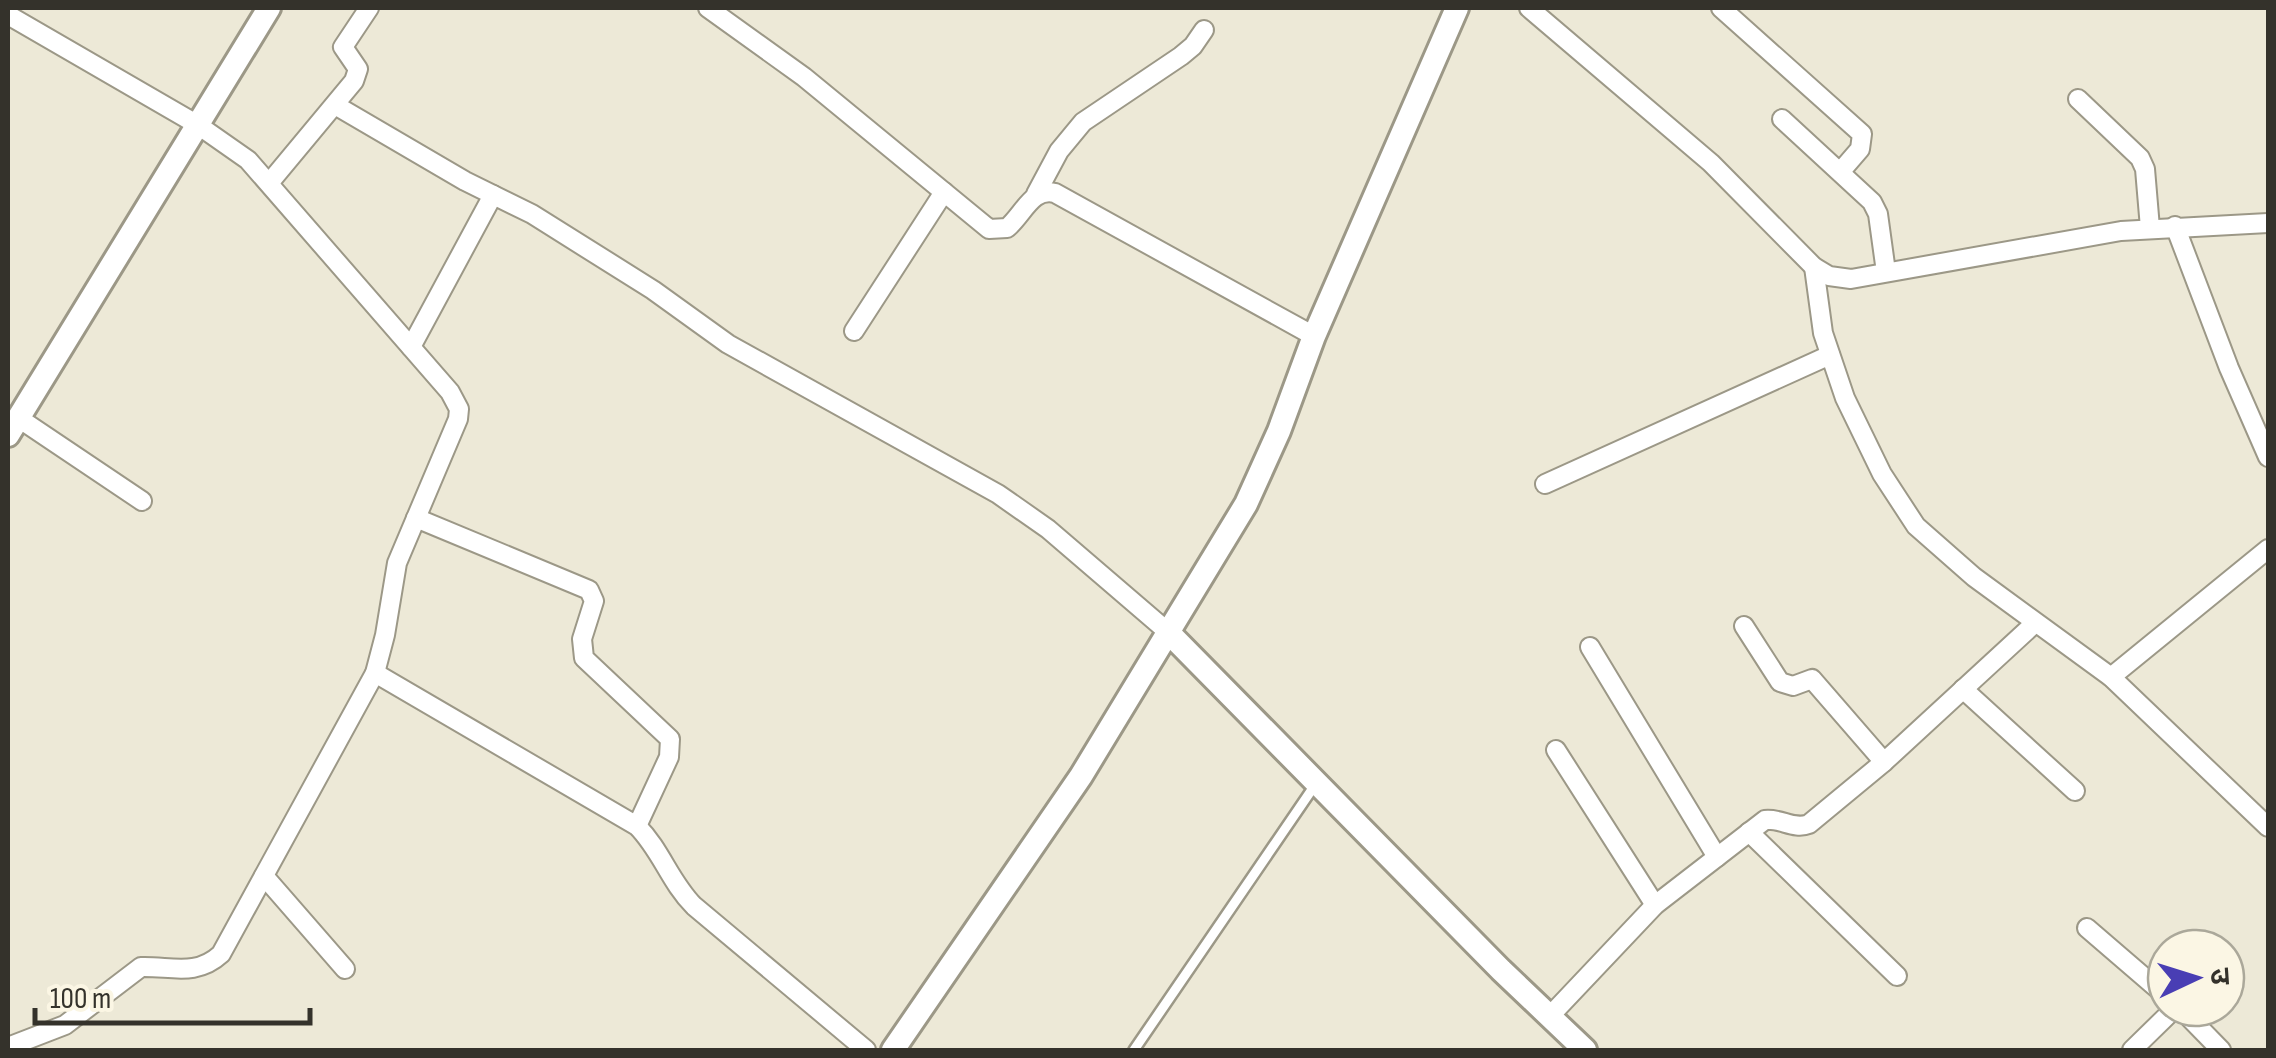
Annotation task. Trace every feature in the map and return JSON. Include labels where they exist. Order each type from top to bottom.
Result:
[{"type":"street","points":[[142,502],[12,426],[269,8]]},
{"type":"street","points":[[270,182],[357,75],[358,68],[343,47],[369,8]]},
{"type":"street","points":[[708,8],[804,77],[989,229],[998,230],[1014,223],[1036,194],[1059,150],[1083,122],[1180,56],[1204,30]]},
{"type":"street","points":[[894,1050],[1081,776],[1246,504],[1279,431],[1314,336],[1457,8]]},
{"type":"street","points":[[1528,8],[1699,152],[1814,267],[1839,278],[2150,228],[2268,223]]},
{"type":"street","points":[[1721,8],[1862,134],[1860,149],[1841,170]]},
{"type":"street","points":[[8,15],[198,125],[248,160],[450,392],[459,409],[397,564],[375,672],[221,954],[210,963],[180,971],[141,967],[65,1026],[8,1048]]},
{"type":"street","points":[[2078,99],[2140,158],[2145,169],[2150,228]]},
{"type":"street","points":[[335,104],[532,214],[728,344],[998,494],[1048,529],[1168,632],[1586,1050]]},
{"type":"street","points":[[1782,119],[1864,191],[1878,214],[1886,272]]},
{"type":"street","points":[[854,331],[944,192]]},
{"type":"street","points":[[1036,194],[1055,193],[1314,336]]},
{"type":"street","points":[[411,347],[493,195]]},
{"type":"street","points":[[2175,226],[2268,457]]},
{"type":"street","points":[[1814,267],[1817,306],[1846,398],[1882,474],[1916,526],[1974,577],[2112,678],[2268,827]]},
{"type":"street","points":[[1545,484],[1830,355]]},
{"type":"street","points":[[416,518],[589,590],[594,601],[582,639],[584,658],[670,739],[669,757],[638,826]]},
{"type":"street","points":[[2112,678],[2268,549]]},
{"type":"street","points":[[1549,1017],[1655,905],[1765,820],[1796,826],[1809,824],[1884,762],[2034,623]]},
{"type":"street","points":[[1744,626],[1780,682],[1793,686],[1812,679],[1884,762]]},
{"type":"street","points":[[1590,647],[1717,856]]},
{"type":"street","points":[[375,672],[638,826],[649,838],[671,880],[694,906],[866,1050]]},
{"type":"street","points":[[1963,689],[2075,791]]},
{"type":"street","points":[[1556,750],[1655,905]]},
{"type":"street","points":[[1749,832],[1898,976]]},
{"type":"street","points":[[264,876],[344,969]]},
{"type":"street","points":[[2087,928],[2146,979]]},
{"type":"street","points":[[2132,1050],[2156,1028]]},
{"type":"street","points":[[2198,1028],[2221,1050]]},
{"type":"lane","points":[[1134,1050],[1316,782]]}]
